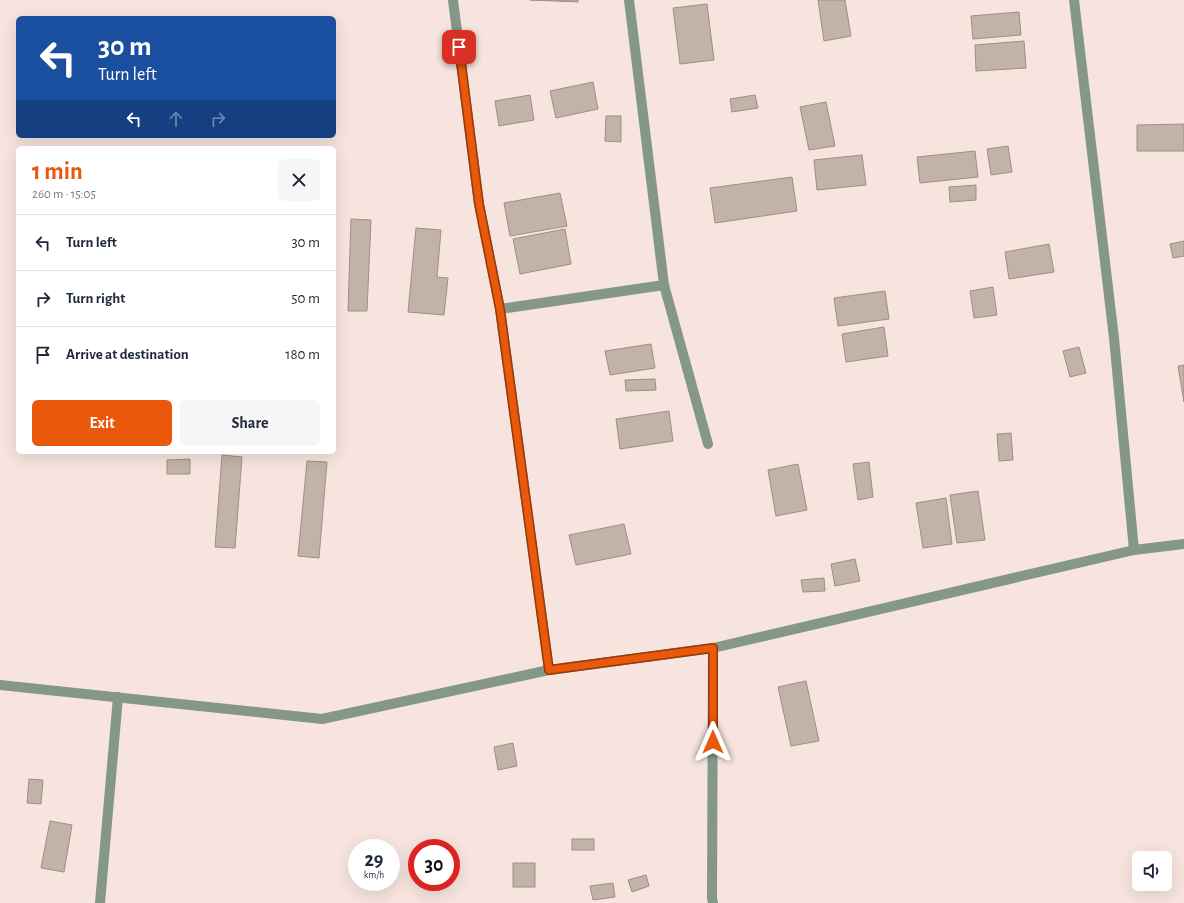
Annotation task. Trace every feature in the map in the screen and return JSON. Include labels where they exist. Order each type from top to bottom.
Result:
[{"type":"street","points":[[453,0],[479,204],[500,309],[549,670]]},
{"type":"street","points":[[628,0],[664,285],[708,444]]},
{"type":"street","points":[[1074,0],[1114,338],[1134,550]]},
{"type":"street","points":[[500,309],[664,285]]},
{"type":"street","points":[[0,685],[322,719],[549,670],[713,648],[1134,550],[1184,544]]},
{"type":"street","points":[[713,648],[713,903]]},
{"type":"street","points":[[100,903],[118,697]]},
{"type":"building","points":[[530,0],[578,0],[578,2]]},
{"type":"building","points":[[818,0],[845,0],[851,36],[824,41]]},
{"type":"building","points":[[707,4],[714,60],[680,64],[673,8]]},
{"type":"building","points":[[1019,12],[1021,35],[973,39],[971,16]]},
{"type":"building","points":[[1024,41],[1026,68],[976,71],[975,45]]},
{"type":"building","points":[[593,82],[598,109],[556,118],[550,91]]},
{"type":"building","points":[[530,95],[534,120],[499,126],[495,101]]},
{"type":"building","points":[[755,95],[758,108],[732,112],[730,99]]},
{"type":"building","points":[[826,102],[835,146],[809,150],[800,107]]},
{"type":"building","points":[[606,116],[621,116],[621,142],[605,141]]},
{"type":"building","points":[[1184,124],[1184,151],[1137,151],[1137,125]]},
{"type":"building","points":[[1008,146],[1012,172],[991,175],[987,149]]},
{"type":"building","points":[[975,151],[978,177],[920,183],[917,157]]},
{"type":"building","points":[[862,155],[866,185],[817,190],[814,160]]},
{"type":"building","points":[[792,177],[797,211],[715,223],[710,188]]},
{"type":"building","points":[[976,185],[976,200],[950,202],[949,187]]},
{"type":"building","points":[[560,193],[567,226],[510,236],[504,203]]},
{"type":"building","points":[[351,219],[371,220],[367,311],[348,311]]},
{"type":"building","points":[[416,228],[441,230],[437,277],[448,278],[444,315],[408,312]]},
{"type":"building","points":[[565,229],[571,264],[520,274],[513,239]]},
{"type":"building","points":[[1184,241],[1184,256],[1173,258],[1170,244]]},
{"type":"building","points":[[1049,244],[1054,272],[1009,279],[1005,252]]},
{"type":"building","points":[[993,287],[997,315],[974,318],[970,291]]},
{"type":"building","points":[[885,291],[889,319],[838,326],[834,298]]},
{"type":"building","points":[[884,327],[888,356],[846,362],[842,334]]},
{"type":"building","points":[[651,344],[655,368],[610,375],[605,351]]},
{"type":"building","points":[[1079,347],[1086,373],[1070,377],[1063,351]]},
{"type":"building","points":[[1184,365],[1184,402],[1178,366]]},
{"type":"building","points":[[655,379],[656,390],[626,391],[625,380]]},
{"type":"building","points":[[669,411],[673,441],[620,449],[616,419]]},
{"type":"building","points":[[1011,433],[1013,460],[999,461],[997,434]]},
{"type":"building","points":[[222,455],[242,457],[235,548],[215,547]]},
{"type":"building","points":[[190,459],[190,474],[167,474],[167,460]]},
{"type":"building","points":[[307,461],[327,462],[319,558],[298,556]]},
{"type":"building","points":[[869,462],[873,497],[858,500],[853,464]]},
{"type":"building","points":[[798,464],[807,510],[776,516],[768,470]]},
{"type":"building","points":[[978,491],[985,540],[957,543],[950,495]]},
{"type":"building","points":[[946,498],[952,544],[923,548],[916,503]]},
{"type":"building","points":[[624,524],[631,554],[576,565],[569,535]]},
{"type":"building","points":[[855,559],[860,581],[835,586],[831,564]]},
{"type":"building","points":[[824,578],[825,591],[803,592],[801,580]]},
{"type":"building","points":[[806,681],[819,741],[791,746],[778,687]]},
{"type":"building","points":[[513,743],[517,766],[498,770],[494,747]]},
{"type":"building","points":[[29,779],[43,780],[41,804],[27,803]]},
{"type":"building","points":[[50,821],[72,825],[64,872],[41,868]]},
{"type":"building","points":[[572,839],[594,839],[594,850],[572,850]]},
{"type":"building","points":[[513,863],[535,863],[535,887],[513,887]]},
{"type":"building","points":[[646,875],[649,886],[632,892],[628,880]]},
{"type":"building","points":[[613,883],[615,897],[593,900],[590,886]]},
{"type":"route","points":[[459,47],[479,204],[500,309],[522,462],[549,670],[713,648],[713,742]]}]
